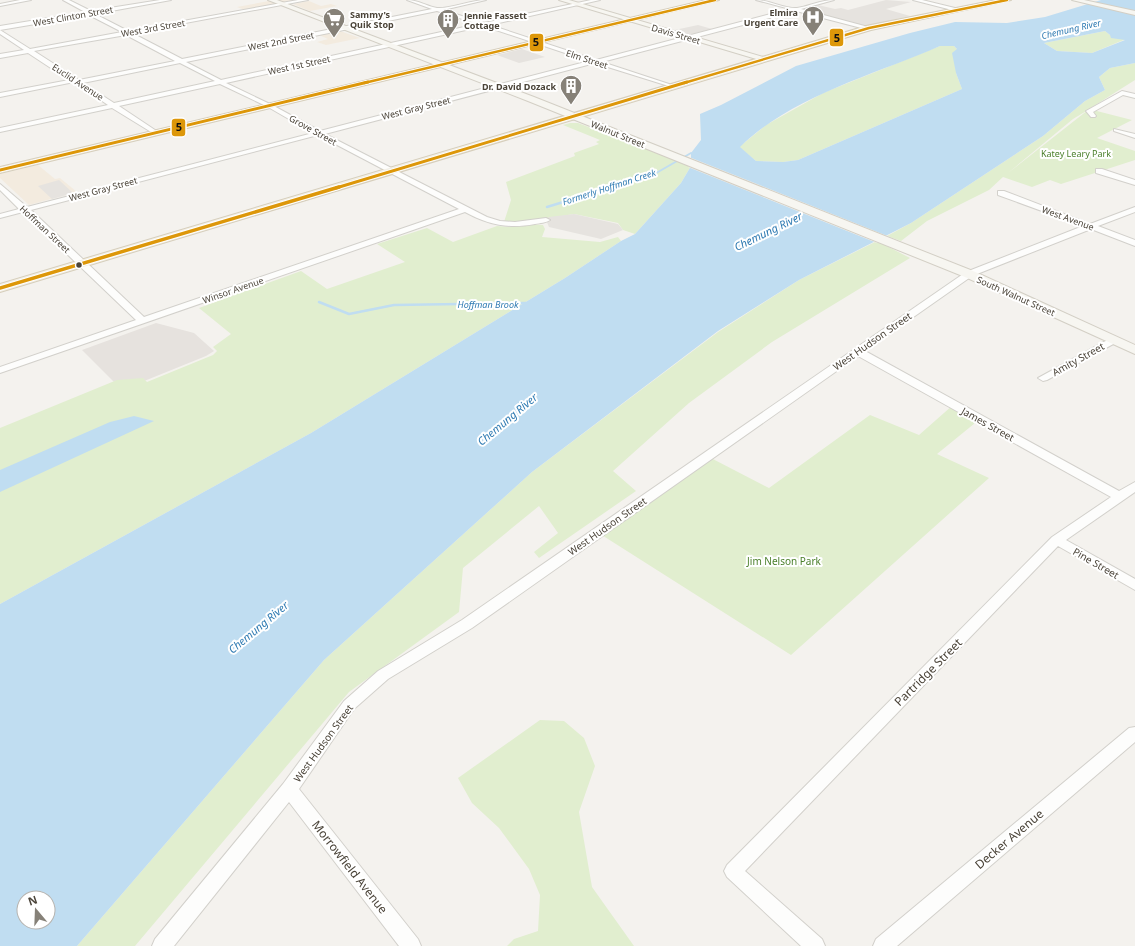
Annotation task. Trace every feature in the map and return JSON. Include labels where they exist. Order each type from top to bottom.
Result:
[{"type":"main road","points":[[0,170],[715,0]]},
{"type":"main road","points":[[0,288],[573,116],[673,88],[869,28],[956,9],[1007,0]]},
{"type":"street","points":[[0,5],[29,0]]},
{"type":"street","name":"Grove Street","points":[[65,0],[220,82],[270,106],[318,133],[499,225],[516,225],[546,220]]},
{"type":"street","name":"West Clinton Street","points":[[0,28],[169,0]]},
{"type":"street","name":"Walnut Street","points":[[271,0],[498,86],[897,245]]},
{"type":"street","name":"West 3rd Street","points":[[0,56],[306,0]]},
{"type":"street","name":"Elm Street","points":[[409,0],[673,88]]},
{"type":"street","name":"West 2nd Street","points":[[0,95],[182,61],[484,0]]},
{"type":"street","name":"Davis Street","points":[[562,0],[766,60]]},
{"type":"street","name":"West 1st Street","points":[[0,130],[598,0]]},
{"type":"street","points":[[758,0],[869,28]]},
{"type":"street","name":"West Gray Street","points":[[0,216],[832,0]]},
{"type":"street","points":[[915,0],[956,9]]},
{"type":"street","points":[[1075,0],[1132,13]]},
{"type":"street","name":"Euclid Avenue","points":[[0,32],[156,133]]},
{"type":"street","points":[[1093,116],[1090,111],[1122,93],[1135,96]]},
{"type":"street","points":[[1116,130],[1135,136]]},
{"type":"street","points":[[1099,171],[1135,183]]},
{"type":"street","name":"Hoffman Street","points":[[0,186],[143,321]]},
{"type":"street","name":"West Avenue","points":[[1001,193],[1135,243]]},
{"type":"street","name":"Winsor Avenue","points":[[0,370],[466,209]]},
{"type":"street","name":"West Hudson Street","points":[[162,946],[290,789],[350,705],[383,675],[467,624],[969,274],[1093,227],[1135,209]]},
{"type":"street","name":"South Walnut Street","points":[[897,245],[969,274],[1135,350]]},
{"type":"street","name":"Amity Street","points":[[1043,378],[1113,340]]},
{"type":"street","name":"James Street","points":[[857,351],[1120,496]]},
{"type":"street","name":"Partridge Street","points":[[816,946],[733,871],[1057,540],[1135,486]]},
{"type":"street","name":"Pine Street","points":[[1057,540],[1135,585]]},
{"type":"street","name":"Decker Avenue","points":[[883,946],[1135,733]]},
{"type":"street","name":"Morrowfield Avenue","points":[[290,789],[411,946]]},
{"type":"shaded area","points":[[274,0],[301,0],[245,10],[237,7]]},
{"type":"shaded area","points":[[886,0],[911,2],[886,9],[910,16],[866,26],[801,10],[818,5],[848,10]]},
{"type":"shaded area","points":[[309,1],[321,6],[331,4],[337,6],[310,11],[293,4]]},
{"type":"shaded area","points":[[698,25],[712,29],[687,35],[670,31]]},
{"type":"shaded area","points":[[340,31],[360,38],[326,45],[317,42],[328,39],[319,35]]},
{"type":"shaded area","points":[[522,49],[545,57],[519,63],[497,55]]},
{"type":"shaded area","points":[[38,165],[55,179],[60,178],[77,192],[29,205],[0,178],[0,174]]},
{"type":"shaded area","points":[[59,180],[73,193],[52,199],[38,186]]},
{"type":"shaded area","points":[[574,214],[618,224],[623,230],[601,239],[549,227],[546,220],[549,217]]},
{"type":"shaded area","points":[[156,323],[194,333],[214,351],[206,356],[122,390],[82,350]]},
{"type":"green space","points":[[1105,31],[1110,35],[1126,39],[1092,53],[1057,51],[1044,43]]},
{"type":"green space","points":[[940,46],[954,46],[957,49],[956,73],[962,89],[798,160],[783,162],[756,161],[739,147],[766,125],[823,93]]},
{"type":"green space","name":"Katey Leary Park","points":[[1135,63],[1135,80],[1089,109],[1132,120],[1097,138],[1135,151],[1135,160],[1061,184],[1050,180],[1032,187],[1003,177],[989,190],[927,221],[901,241],[887,236],[911,223],[1043,136],[1085,101],[1105,90],[1099,77],[1110,68]],"holes":[[[1088,110],[1008,173],[1073,119]]]},
{"type":"green space","points":[[578,123],[691,166],[681,183],[635,234],[623,230],[618,223],[574,214],[515,224],[504,222],[511,200],[506,182],[575,156],[574,153],[599,144],[596,142],[600,140],[563,125]]},
{"type":"green space","points":[[531,224],[543,225],[545,229],[542,237],[600,242],[618,237],[621,241],[565,278],[311,433],[0,604],[0,428],[117,380],[143,378],[147,382],[213,355],[217,351],[213,347],[231,334],[199,308],[301,271],[327,289],[405,262],[377,244],[427,228],[453,242],[497,226],[511,227]]},
{"type":"green space","points":[[877,241],[910,258],[772,342],[689,403],[613,471],[636,491],[539,558],[534,552],[558,533],[539,506],[463,568],[459,612],[349,692],[135,946],[77,946],[324,660],[532,472],[718,332],[799,280]]},
{"type":"green space","name":"Jim Nelson Park","points":[[953,405],[980,419],[937,454],[989,478],[791,655],[597,532],[707,456],[769,488],[870,415],[919,435]]},
{"type":"green space","points":[[540,720],[564,721],[584,738],[595,766],[579,812],[592,887],[634,946],[507,946],[514,939],[538,931],[540,895],[529,869],[499,828],[472,803],[458,778]]},
{"type":"water","name":"Chemung River","points":[[1101,0],[1135,0],[1135,63],[1110,68],[1099,77],[1105,90],[1085,101],[1043,136],[911,223],[799,280],[718,331],[532,472],[324,660],[77,946],[0,946],[0,604],[311,433],[565,278],[621,241],[635,234],[681,183],[691,166],[691,153],[701,140],[700,114],[721,105],[796,66],[910,33],[955,22],[1007,23],[1045,17]],"holes":[[[1105,31],[1111,38],[1125,40],[1092,53],[1057,51],[1044,43]],[[940,46],[954,46],[957,49],[952,53],[956,73],[962,89],[798,160],[783,162],[756,161],[740,147],[761,129],[809,100],[861,77]]]},
{"type":"water","points":[[134,416],[154,421],[0,492],[0,470],[110,422]]},
{"type":"pier","points":[[689,157],[890,237],[877,243],[688,167]]},
{"type":"waterway","name":"Formerly Hoffman Creek","points":[[608,188],[658,172],[691,153]]},
{"type":"waterway","name":"Formerly Hoffman Creek","points":[[547,207],[612,187]]},
{"type":"waterway","name":"Hoffman Brook","points":[[319,302],[349,314],[394,305],[526,303]]},
{"type":"transit line","name":"5","points":[[0,170],[715,0]]},
{"type":"transit line","name":"5","points":[[0,288],[869,28],[1007,0]]},
{"type":"place","name":"Elmira Urgent Care","points":[[813,36]]},
{"type":"place","name":"Sammy's Quik Stop","points":[[334,38]]},
{"type":"place","name":"Jennie Fassett Cottage","points":[[448,40]]},
{"type":"place","name":"Dr. David Dozack","points":[[571,106]]}]
